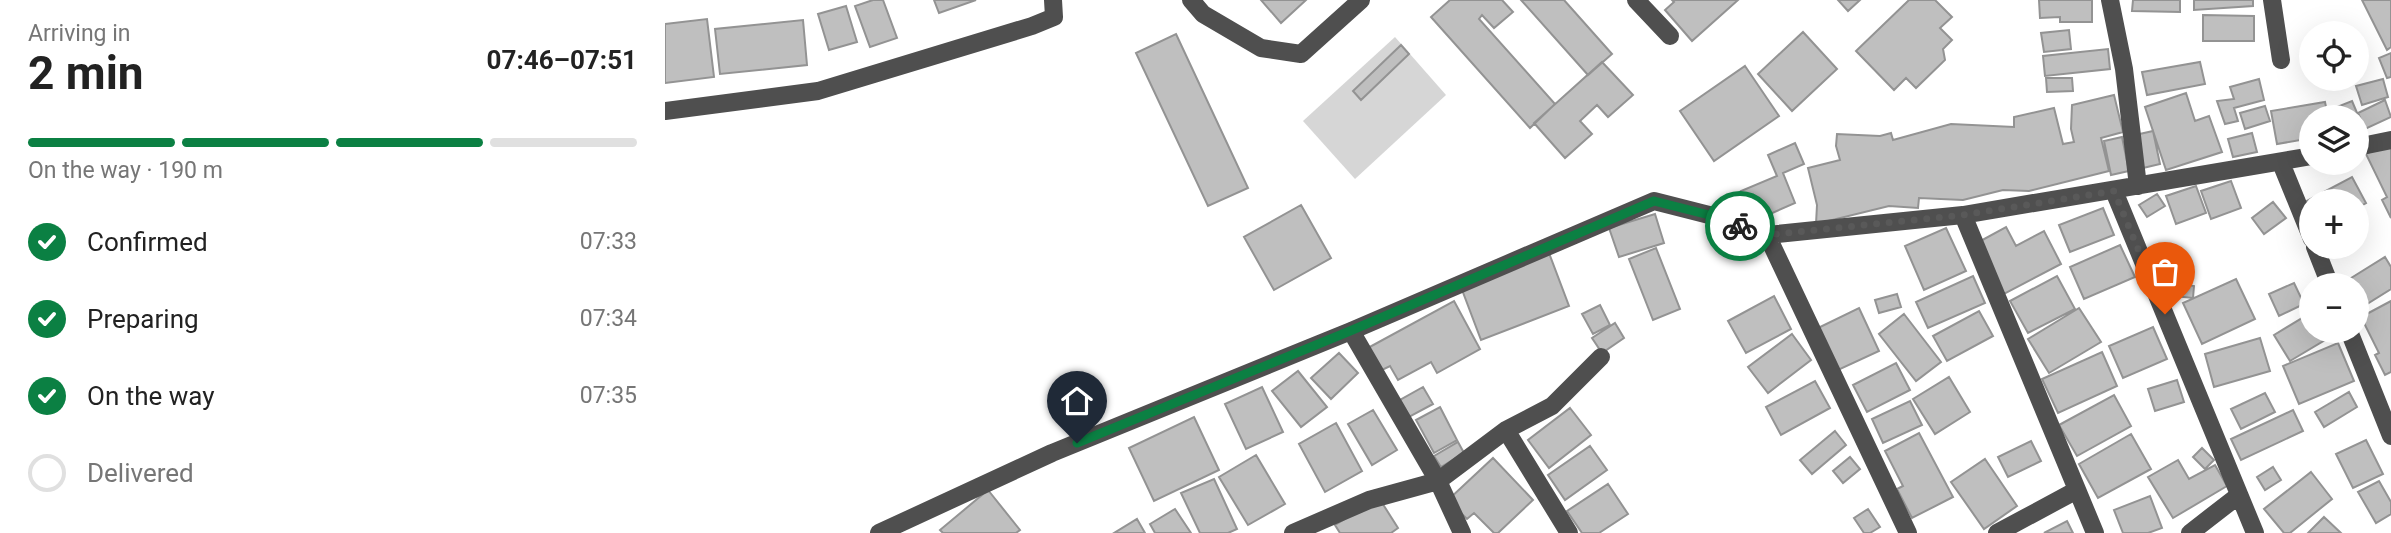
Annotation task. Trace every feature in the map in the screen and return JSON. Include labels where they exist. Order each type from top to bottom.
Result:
[{"type":"street","points":[[665,111],[818,91],[1032,26],[1054,17],[1053,0]]},
{"type":"street","points":[[1191,0],[1203,14],[1261,48],[1301,54],[1361,0]]},
{"type":"street","points":[[1636,0],[1670,36]]},
{"type":"street","points":[[2110,0],[2124,69],[2138,186]]},
{"type":"street","points":[[2272,0],[2281,60]]},
{"type":"street","points":[[2369,145],[2391,140]]},
{"type":"street","points":[[879,533],[1052,453],[1350,331],[1654,201],[1713,216],[1767,235],[1963,215],[2299,159]]},
{"type":"street","points":[[2281,163],[2299,207]]},
{"type":"street","points":[[2114,191],[2255,533]]},
{"type":"street","points":[[1963,215],[2095,533]]},
{"type":"street","points":[[1767,235],[1908,533]]},
{"type":"street","points":[[1350,331],[1438,481],[1462,533]]},
{"type":"street","points":[[2354,343],[2391,436]]},
{"type":"street","points":[[1293,533],[1369,500],[1438,481],[1506,430],[1552,406],[1601,357]]},
{"type":"street","points":[[1506,430],[1569,533]]},
{"type":"street","points":[[1997,533],[2077,490]]},
{"type":"street","points":[[2190,533],[2239,495]]},
{"type":"shaded area","points":[[1395,37],[1446,95],[1355,179],[1303,121]]},
{"type":"building","points":[[883,0],[897,38],[870,47],[855,6]]},
{"type":"building","points":[[934,0],[976,0],[939,13]]},
{"type":"building","points":[[1261,0],[1306,0],[1281,23]]},
{"type":"building","points":[[1450,0],[1502,0],[1513,12],[1494,28],[1482,15],[1479,19],[1555,104],[1530,128],[1431,17]]},
{"type":"building","points":[[1521,0],[1564,0],[1612,54],[1588,75]]},
{"type":"building","points":[[1672,0],[1738,0],[1692,41],[1665,10],[1674,2]]},
{"type":"building","points":[[1838,0],[1860,0],[1848,11]]},
{"type":"building","points":[[1909,0],[1935,0],[1952,17],[1940,28],[1952,40],[1943,49],[1945,60],[1916,88],[1906,78],[1894,90],[1856,51]]},
{"type":"building","points":[[2039,0],[2092,0],[2092,22],[2060,22],[2060,17],[2040,18]]},
{"type":"building","points":[[2133,0],[2180,0],[2180,12],[2132,11]]},
{"type":"building","points":[[2194,0],[2253,0],[2253,6],[2194,10]]},
{"type":"building","points":[[2362,0],[2391,0],[2391,47],[2387,50]]},
{"type":"building","points":[[846,6],[857,42],[829,50],[818,14]]},
{"type":"building","points":[[2203,15],[2254,16],[2254,41],[2203,41]]},
{"type":"building","points":[[707,19],[714,77],[665,83],[665,24]]},
{"type":"building","points":[[803,20],[807,65],[720,74],[715,29]]},
{"type":"building","points":[[2069,30],[2071,49],[2044,52],[2041,33]]},
{"type":"building","points":[[1803,32],[1837,69],[1792,111],[1758,74]]},
{"type":"building","points":[[1176,34],[1248,188],[1208,206],[1136,53]]},
{"type":"building","points":[[1401,45],[1409,54],[1361,100],[1353,91]]},
{"type":"building","points":[[2108,49],[2110,69],[2045,76],[2043,56]]},
{"type":"building","points":[[2391,53],[2391,77],[2387,78],[2379,58]]},
{"type":"building","points":[[1602,62],[1633,95],[1608,117],[1597,105],[1580,121],[1592,134],[1565,158],[1534,123]]},
{"type":"building","points":[[2200,62],[2205,84],[2147,95],[2142,72]]},
{"type":"building","points":[[1745,66],[1779,116],[1714,161],[1680,111]]},
{"type":"building","points":[[2046,78],[2072,78],[2073,91],[2047,92]]},
{"type":"building","points":[[2259,79],[2264,100],[2234,108],[2238,121],[2225,124],[2217,101],[2234,99],[2230,87]]},
{"type":"building","points":[[2383,79],[2388,97],[2362,105],[2358,91],[2369,91],[2369,83]]},
{"type":"building","points":[[2186,93],[2195,121],[2209,116],[2222,152],[2166,170],[2145,107]]},
{"type":"building","points":[[2114,95],[2123,132],[2101,138],[2109,171],[2029,191],[2003,190],[1963,200],[1919,198],[1918,208],[1889,206],[1816,224],[1817,205],[1808,168],[1840,160],[1836,146],[1837,134],[1880,136],[1891,133],[1893,140],[1951,124],[2014,127],[2014,117],[2054,108],[2063,144],[2074,142],[2071,129],[2072,105]]},
{"type":"building","points":[[2385,100],[2391,117],[2369,127],[2369,108]]},
{"type":"building","points":[[2265,106],[2270,121],[2245,129],[2240,113]]},
{"type":"building","points":[[2299,106],[2299,140],[2277,144],[2271,111]]},
{"type":"building","points":[[2153,131],[2160,164],[2143,168],[2135,135]]},
{"type":"building","points":[[2252,133],[2257,152],[2233,157],[2228,139]]},
{"type":"building","points":[[2122,137],[2129,171],[2111,175],[2104,141]]},
{"type":"building","points":[[2391,141],[2391,218],[2382,200],[2387,197],[2369,160],[2369,152]]},
{"type":"building","points":[[1795,143],[1804,164],[1783,173],[1795,203],[1754,221],[1741,191],[1777,176],[1768,155]]},
{"type":"building","points":[[2352,177],[2358,189],[2329,189]]},
{"type":"building","points":[[2231,181],[2241,208],[2211,219],[2201,191]]},
{"type":"building","points":[[2196,186],[2206,213],[2176,224],[2166,196]]},
{"type":"building","points":[[2157,194],[2165,206],[2147,217],[2139,205]]},
{"type":"building","points":[[2273,202],[2286,218],[2264,234],[2252,218]]},
{"type":"building","points":[[1301,205],[1331,258],[1274,290],[1244,237]]},
{"type":"building","points":[[2103,208],[2114,235],[2070,252],[2059,225]]},
{"type":"building","points":[[1655,214],[1664,243],[1619,257],[1609,228]]},
{"type":"building","points":[[2006,227],[2016,246],[2044,231],[2061,264],[2002,295],[1975,244]]},
{"type":"building","points":[[1946,228],[1966,271],[1924,290],[1905,246]]},
{"type":"building","points":[[2120,245],[2135,277],[2084,299],[2070,267]]},
{"type":"building","points":[[1656,248],[1680,309],[1653,320],[1629,259]]},
{"type":"building","points":[[1549,253],[1569,306],[1481,340],[1461,287]]},
{"type":"building","points":[[2385,257],[2391,267],[2391,289],[2369,303],[2369,273],[2359,273]]},
{"type":"building","points":[[2168,268],[2183,270],[2182,284],[2194,286],[2193,298],[2164,295]]},
{"type":"building","points":[[1973,276],[1985,303],[1928,328],[1916,302]]},
{"type":"building","points":[[2057,276],[2075,309],[2028,333],[2010,301]]},
{"type":"building","points":[[2236,279],[2255,319],[2202,344],[2183,303]]},
{"type":"building","points":[[2294,283],[2299,294],[2299,306],[2279,316],[2269,294]]},
{"type":"building","points":[[1897,294],[1901,307],[1879,313],[1875,300]]},
{"type":"building","points":[[1774,296],[1791,329],[1746,353],[1728,321]]},
{"type":"building","points":[[1454,301],[1480,349],[1437,373],[1431,362],[1398,380],[1390,366],[1378,372],[1366,349]]},
{"type":"building","points":[[2391,301],[2391,372],[2385,375],[2375,355],[2379,353],[2369,333],[2369,313]]},
{"type":"building","points":[[1600,305],[1610,325],[1593,334],[1582,314]]},
{"type":"building","points":[[1859,308],[1879,351],[1838,370],[1818,328]]},
{"type":"building","points":[[2079,308],[2101,342],[2049,373],[2028,339]]},
{"type":"building","points":[[1979,311],[1993,336],[1947,361],[1933,336]]},
{"type":"building","points":[[1904,314],[1941,362],[1916,381],[1879,334]]},
{"type":"building","points":[[2299,320],[2299,343],[2320,343],[2290,361],[2274,335]]},
{"type":"building","points":[[1615,323],[1624,338],[1602,353],[1592,338]]},
{"type":"building","points":[[2153,327],[2167,359],[2123,378],[2109,346]]},
{"type":"building","points":[[1792,334],[1811,360],[1768,393],[1748,367]]},
{"type":"building","points":[[2260,338],[2270,371],[2214,387],[2205,354]]},
{"type":"building","points":[[2338,343],[2354,381],[2299,404],[2283,366]]},
{"type":"building","points":[[2102,352],[2117,386],[2058,413],[2042,379]]},
{"type":"building","points":[[1339,353],[1358,373],[1331,399],[1311,378]]},
{"type":"building","points":[[1896,363],[1910,390],[1867,412],[1853,385]]},
{"type":"building","points":[[1298,371],[1327,407],[1301,427],[1272,391]]},
{"type":"building","points":[[1949,377],[1970,412],[1935,434],[1913,399]]},
{"type":"building","points":[[2177,380],[2184,402],[2155,411],[2148,389]]},
{"type":"building","points":[[1815,381],[1830,408],[1781,435],[1766,407]]},
{"type":"building","points":[[1262,387],[1283,432],[1246,449],[1225,404]]},
{"type":"building","points":[[1423,387],[1433,404],[1409,417],[1400,400]]},
{"type":"building","points":[[2349,392],[2357,407],[2324,427],[2315,412]]},
{"type":"building","points":[[2265,393],[2275,412],[2241,429],[2231,409]]},
{"type":"building","points":[[2114,395],[2131,426],[2077,456],[2059,425]]},
{"type":"building","points":[[1910,401],[1922,425],[1883,443],[1872,419]]},
{"type":"building","points":[[1440,407],[1457,440],[1434,453],[1416,420]]},
{"type":"building","points":[[1570,408],[1591,435],[1549,468],[1528,440]]},
{"type":"building","points":[[1373,410],[1397,450],[1372,465],[1348,424]]},
{"type":"building","points":[[2293,410],[2303,431],[2241,460],[2231,439]]},
{"type":"building","points":[[1194,417],[1219,470],[1154,501],[1129,448]]},
{"type":"building","points":[[1336,423],[1362,471],[1325,492],[1299,444]]},
{"type":"building","points":[[1835,431],[1846,445],[1812,474],[1800,460]]},
{"type":"building","points":[[1919,433],[1953,497],[1912,518],[1897,489],[1903,486],[1885,451]]},
{"type":"building","points":[[2131,434],[2151,469],[2098,498],[2079,464]]},
{"type":"building","points":[[2366,440],[2383,474],[2353,488],[2336,454]]},
{"type":"building","points":[[2031,441],[2041,461],[2008,477],[1998,457]]},
{"type":"building","points":[[1458,442],[1464,453],[1441,467],[1434,456]]},
{"type":"building","points":[[1590,446],[1607,470],[1565,500],[1548,475]]},
{"type":"building","points":[[2202,448],[2214,460],[2205,469],[2193,457]]},
{"type":"building","points":[[1256,455],[1285,504],[1248,525],[1219,477]]},
{"type":"building","points":[[1850,457],[1860,469],[1843,483],[1833,471]]},
{"type":"building","points":[[1493,458],[1533,500],[1498,533],[1494,533],[1474,513],[1467,519],[1448,500]]},
{"type":"building","points":[[1985,459],[2017,506],[1984,529],[1951,482]]},
{"type":"building","points":[[2178,460],[2189,479],[2215,465],[2227,486],[2173,518],[2148,477]]},
{"type":"building","points":[[2273,467],[2281,480],[2265,490],[2257,477]]},
{"type":"building","points":[[2311,472],[2332,499],[2290,533],[2284,533],[2264,509]]},
{"type":"building","points":[[1214,479],[1237,529],[1228,533],[1200,533],[1181,493]]},
{"type":"building","points":[[2379,481],[2391,502],[2391,514],[2376,523],[2358,492]]},
{"type":"building","points":[[1608,484],[1628,514],[1599,533],[1582,533],[1567,511]]},
{"type":"building","points":[[988,490],[1020,530],[1016,533],[943,533],[940,530]]},
{"type":"building","points":[[2150,496],[2162,528],[2148,533],[2123,533],[2114,510]]},
{"type":"building","points":[[1379,498],[1398,528],[1391,533],[1340,533],[1335,525]]},
{"type":"building","points":[[1175,509],[1191,533],[1155,533],[1150,524]]},
{"type":"building","points":[[1868,509],[1880,527],[1870,533],[1864,533],[1854,518]]},
{"type":"building","points":[[2324,517],[2341,533],[2308,533]]},
{"type":"building","points":[[1137,519],[1145,533],[1114,533]]},
{"type":"building","points":[[2067,521],[2073,533],[2044,533]]},
{"type":"way so far","points":[[1740,226],[1767,235],[1963,215],[2114,191],[2165,314]]},
{"type":"route","points":[[1077,443],[1350,331],[1654,201],[1740,226]]}]
